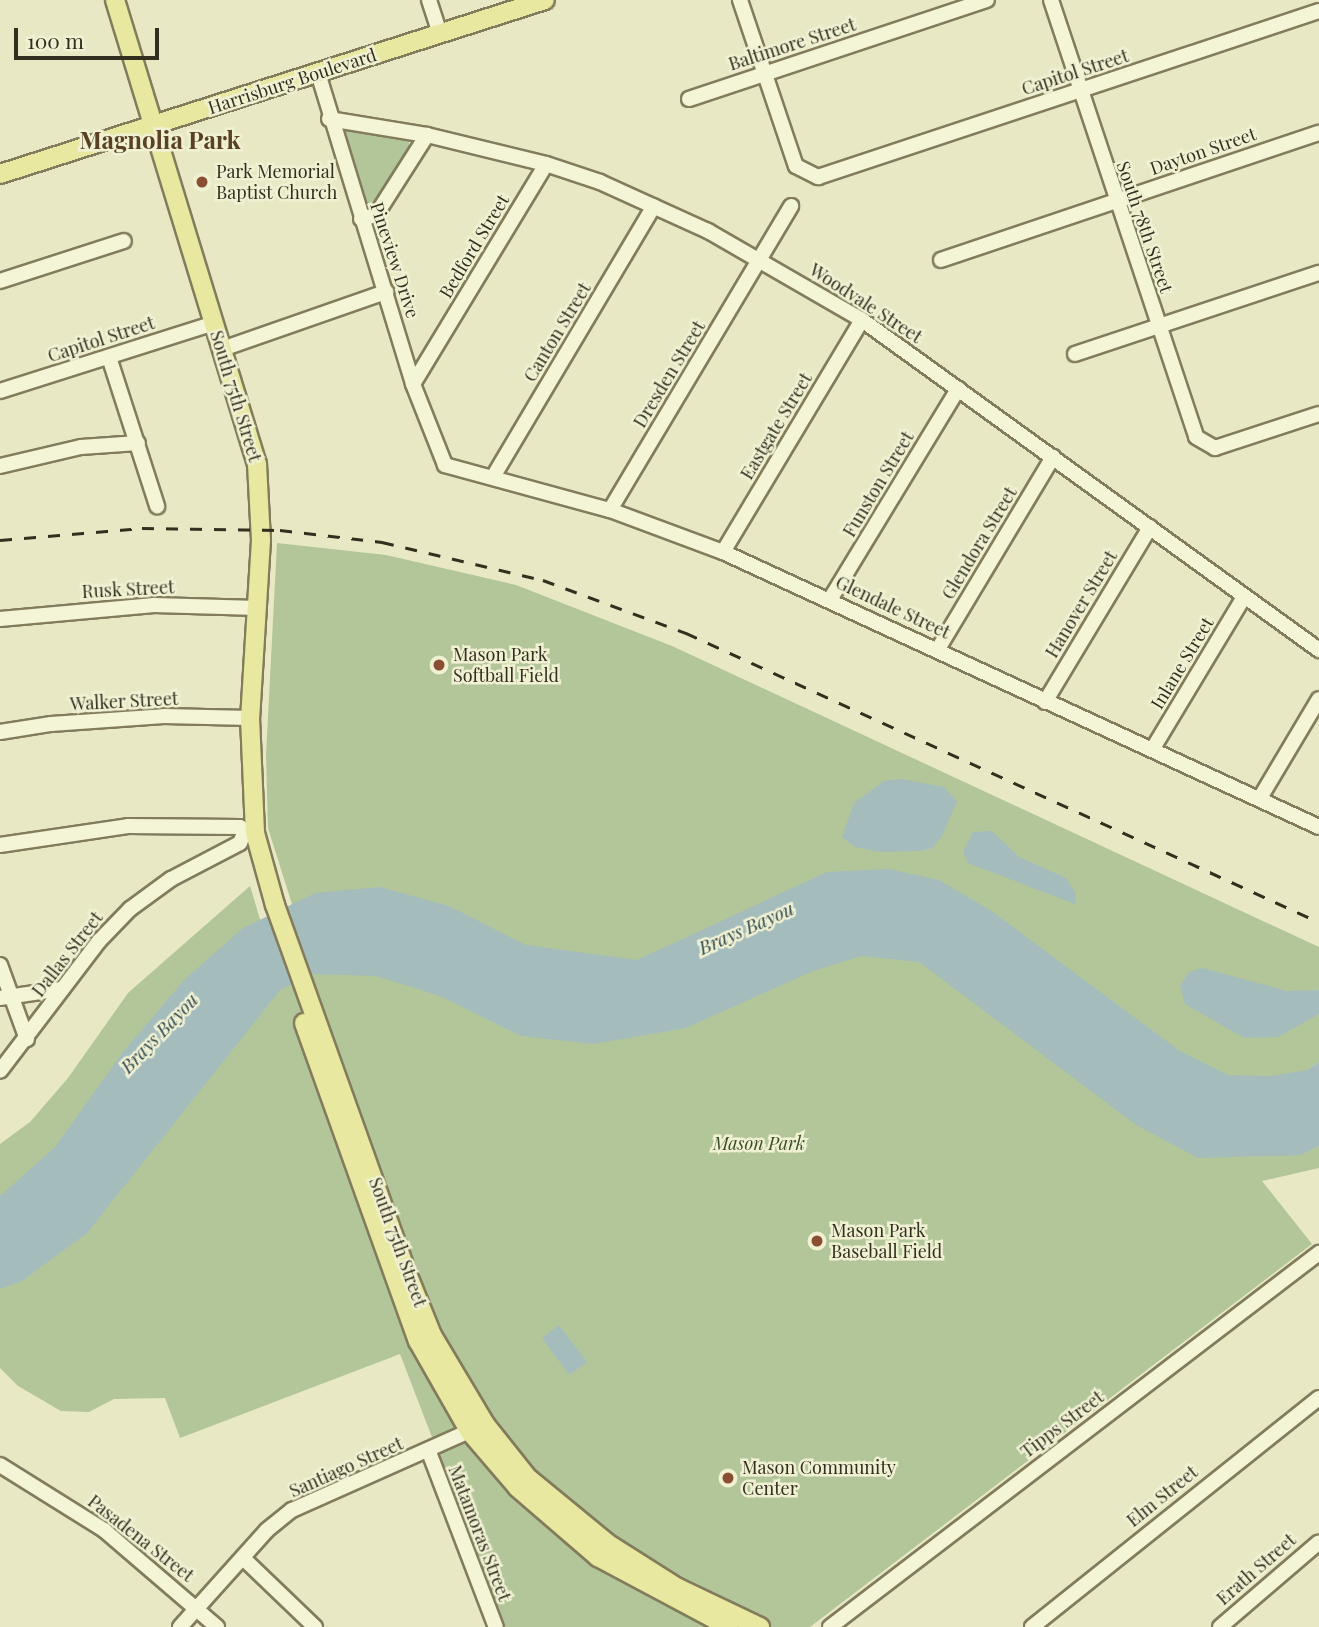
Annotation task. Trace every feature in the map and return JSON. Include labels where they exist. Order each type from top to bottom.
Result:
[{"type":"main road","name":"South 75th Street","points":[[115,0],[151,126],[257,464],[261,501],[258,608],[250,718],[243,757],[245,831],[305,1006],[432,1335],[477,1428],[602,1550],[729,1627]]},
{"type":"main road","name":"Harrisburg Boulevard","points":[[0,174],[545,0]]},
{"type":"main road","name":"South 75th Street","points":[[250,718],[255,833],[265,891]]},
{"type":"main road","name":"South 75th Street","points":[[602,1550],[760,1627]]},
{"type":"street","points":[[429,0],[440,34]]},
{"type":"street","name":"Capitol Street","points":[[740,0],[796,166],[818,177],[1319,11]]},
{"type":"street","name":"Baltimore Street","points":[[689,99],[987,0]]},
{"type":"street","name":"South 78th Street","points":[[1051,0],[1115,201],[1196,437],[1203,445],[1222,447],[1319,414]]},
{"type":"street","name":"Pineview Drive","points":[[318,73],[329,119],[413,384],[440,457]]},
{"type":"street","name":"Woodvale Street","points":[[329,119],[427,135],[546,164],[654,206],[761,259],[862,320],[1319,650]]},
{"type":"street","name":"Dayton Street","points":[[941,260],[1319,133]]},
{"type":"street","points":[[361,219],[376,215],[427,135]]},
{"type":"street","name":"Bedford Street","points":[[413,384],[546,164]]},
{"type":"street","name":"Dresden Street","points":[[610,510],[791,205]]},
{"type":"street","name":"Canton Street","points":[[493,477],[654,206]]},
{"type":"street","points":[[0,281],[124,241]]},
{"type":"street","points":[[1075,354],[1319,272]]},
{"type":"street","points":[[222,349],[386,292]]},
{"type":"street","name":"Eastgate Street","points":[[723,552],[862,320]]},
{"type":"street","name":"Capitol Street","points":[[0,391],[214,323]]},
{"type":"street","points":[[109,358],[158,506]]},
{"type":"street","name":"Funston Street","points":[[831,598],[958,389]]},
{"type":"street","points":[[0,466],[81,447],[138,443]]},
{"type":"street","name":"Glendale Street","points":[[440,457],[445,465],[610,510],[723,552],[831,598],[1045,702],[1319,827]]},
{"type":"street","name":"Glendora Street","points":[[938,649],[1053,457]]},
{"type":"street","name":"Hanover Street","points":[[1045,702],[1150,527]]},
{"type":"street","name":"Inlane Street","points":[[1152,750],[1244,597]]},
{"type":"street","name":"Rusk Street","points":[[0,619],[153,605],[258,608]]},
{"type":"street","points":[[1260,798],[1319,699]]},
{"type":"street","name":"Walker Street","points":[[0,732],[51,724],[164,716],[250,718]]},
{"type":"street","points":[[0,845],[128,826],[240,827],[245,831]]},
{"type":"street","name":"Dallas Street","points":[[0,1071],[27,1039],[62,989],[130,909],[171,879],[240,843],[245,831]]},
{"type":"street","points":[[0,965],[5,997],[27,1039]]},
{"type":"street","points":[[5,997],[62,989]]},
{"type":"street","name":"Tipps Street","points":[[831,1627],[1316,1260]]},
{"type":"street","name":"Elm Street","points":[[1032,1627],[1319,1398]]},
{"type":"street","name":"Santiago Street","points":[[180,1627],[243,1558],[292,1510],[429,1452],[477,1428]]},
{"type":"street","name":"Matamoras Street","points":[[429,1452],[496,1627]]},
{"type":"street","name":"Pasadena Street","points":[[0,1465],[104,1530],[217,1627]]},
{"type":"street","name":"Erath Street","points":[[1220,1627],[1319,1542]]},
{"type":"street","points":[[243,1558],[315,1627]]},
{"type":"green space","points":[[347,128],[406,137],[409,142],[409,149],[374,203],[364,203],[343,133]]},
{"type":"green space","name":"Mason Park","points":[[277,543],[386,555],[516,585],[672,646],[1319,947],[1319,1062],[1307,1070],[1300,1155],[1319,1146],[1319,1168],[1262,1181],[1312,1244],[810,1627],[505,1627],[400,1354],[180,1438],[165,1398],[114,1399],[89,1412],[61,1411],[18,1386],[0,1368],[0,1144],[30,1122],[68,1078],[128,993],[250,886],[260,919],[314,974],[268,828],[266,755]]},
{"type":"water","points":[[901,779],[944,787],[957,801],[942,836],[932,848],[879,852],[855,847],[842,837],[854,803],[884,781]]},
{"type":"water","points":[[992,831],[1019,857],[1066,878],[1076,894],[1075,904],[968,863],[963,851],[973,832]]},
{"type":"water","name":"Brays Bayou","points":[[889,869],[939,880],[990,910],[1180,1051],[1228,1075],[1272,1076],[1307,1070],[1319,1062],[1319,1146],[1301,1155],[1198,1158],[1136,1125],[919,962],[862,956],[813,971],[686,1028],[593,1044],[521,1036],[440,996],[376,976],[314,974],[280,990],[87,1233],[22,1281],[0,1289],[0,1196],[55,1147],[123,1052],[184,980],[243,928],[315,893],[380,887],[449,906],[526,945],[637,960],[827,872]]},
{"type":"water","points":[[1203,968],[1287,991],[1319,990],[1319,1014],[1278,1037],[1244,1038],[1185,1004],[1180,986],[1189,972]]},
{"type":"water","points":[[559,1325],[587,1362],[569,1375],[542,1338]]},
{"type":"railway","points":[[0,540],[142,528],[280,530],[382,542],[543,580],[686,633],[1319,922]]},
{"type":"place","name":"Park Memorial Baptist Church","points":[[202,182]]},
{"type":"place","name":"Mason Park Softball Field","points":[[439,665]]},
{"type":"place","name":"Mason Park Baseball Field","points":[[817,1241]]},
{"type":"place","name":"Mason Community Center","points":[[728,1478]]},
{"type":"district","name":"Magnolia Park","points":[[160,140]]}]
